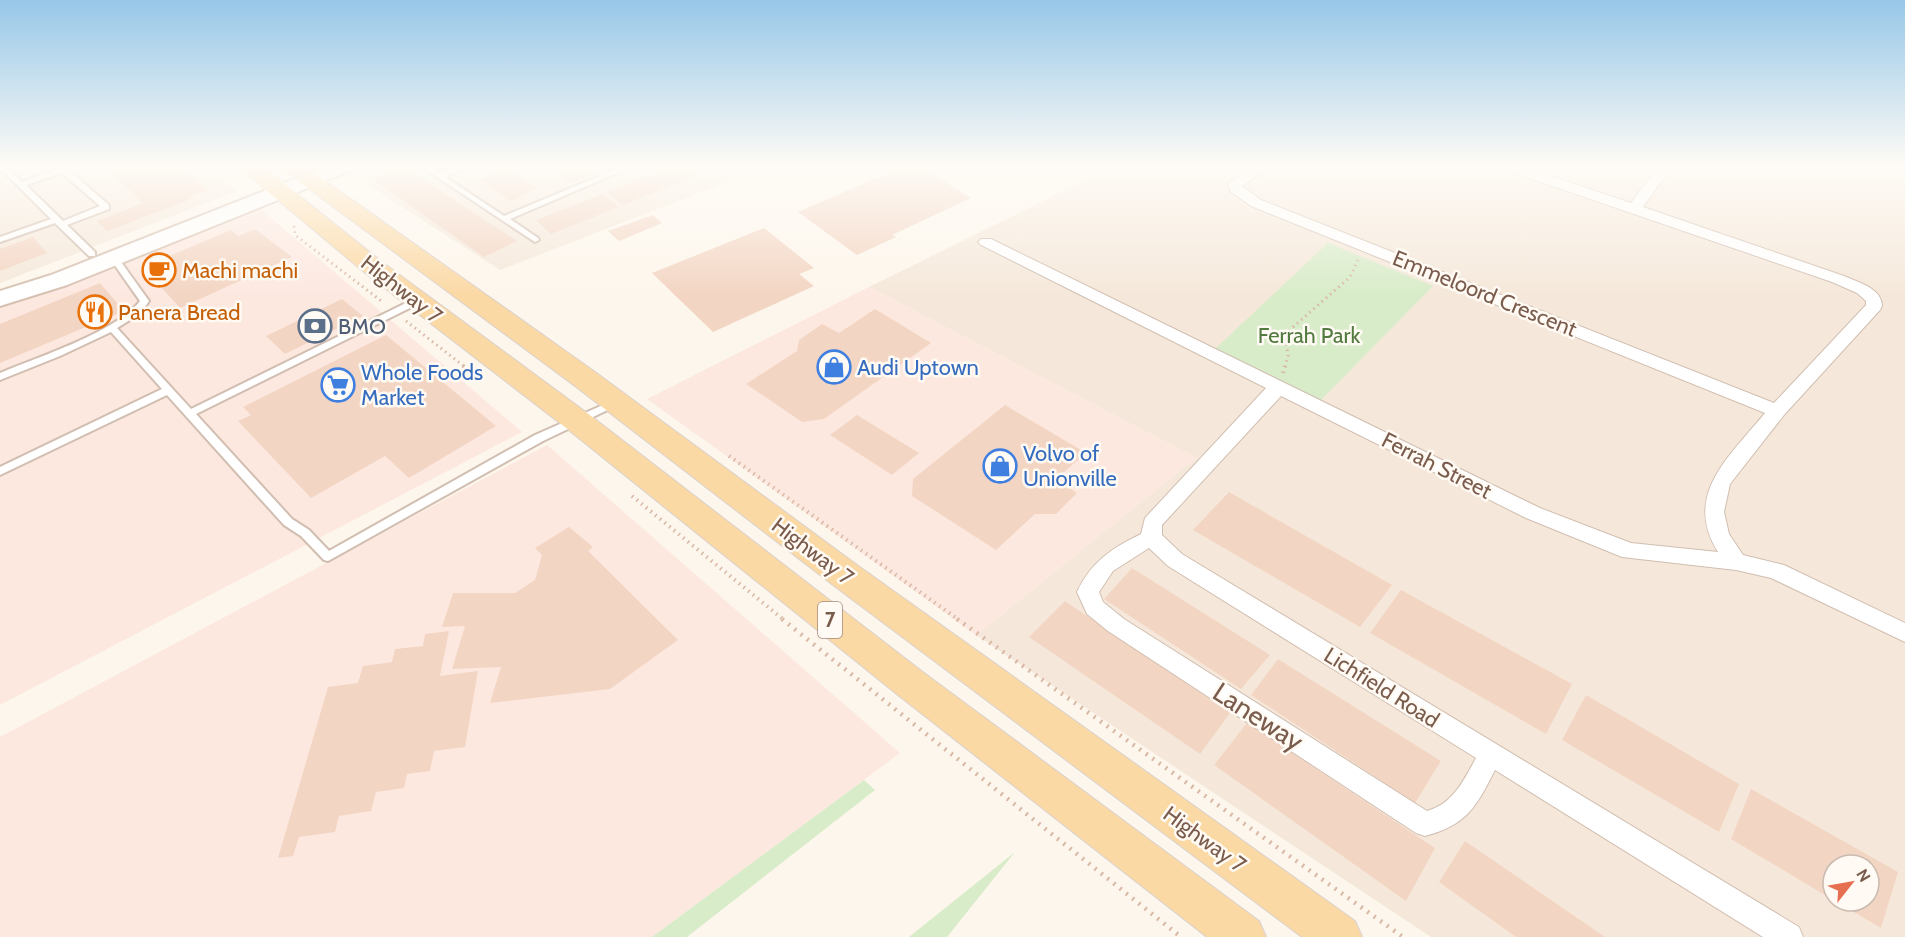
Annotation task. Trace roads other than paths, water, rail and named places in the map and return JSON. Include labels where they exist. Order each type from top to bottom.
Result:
[{"type":"main road","points":[[0,292],[221,209]]},
{"type":"main road","name":"Highway 7","points":[[300,209],[410,310],[576,420],[911,684],[1243,937]]},
{"type":"main road","name":"Highway 7","points":[[355,209],[1339,937]]},
{"type":"main road","points":[[0,299],[30,291],[103,255]]},
{"type":"street","name":"Emmeloord Crescent","points":[[1271,209],[1777,411]]},
{"type":"street","points":[[1634,209],[1838,279],[1863,290],[1874,300],[1874,306],[1777,411],[1720,482],[1714,512],[1719,536],[1736,562]]},
{"type":"street","name":"Ferrah Street","points":[[986,242],[1533,513],[1596,540],[1629,551],[1736,562],[1776,571],[1905,633]]},
{"type":"street","points":[[1151,538],[1152,523],[1279,386]]},
{"type":"street","name":"Laneway","points":[[1151,538],[1109,562],[1093,577],[1088,592],[1095,608],[1116,626],[1425,824],[1443,821],[1459,809],[1491,754]]},
{"type":"street","name":"Lichfield Road","points":[[1151,538],[1174,560],[1789,937]]},
{"type":"lane","points":[[0,377],[112,328],[142,308],[145,300],[103,255],[47,209]]},
{"type":"lane","points":[[0,240],[100,209]]},
{"type":"lane","points":[[487,209],[506,218],[535,240]]},
{"type":"lane","points":[[506,218],[526,209]]},
{"type":"lane","points":[[190,412],[410,310]]},
{"type":"lane","points":[[112,328],[288,522],[305,533],[328,557],[539,438],[615,403]]},
{"type":"lane","points":[[0,471],[169,390]]},
{"type":"place","name":"Machi machi","points":[[159,270]]},
{"type":"place","name":"Panera Bread","points":[[95,312]]},
{"type":"place","name":"BMO","points":[[315,326]]},
{"type":"place","name":"Audi Uptown","points":[[834,367]]},
{"type":"place","name":"Whole Foods Market","points":[[338,385]]},
{"type":"place","name":"Volvo of Unionville","points":[[1000,466]]},
{"type":"park label","name":"Ferrah Park","points":[[1309,335]]}]
